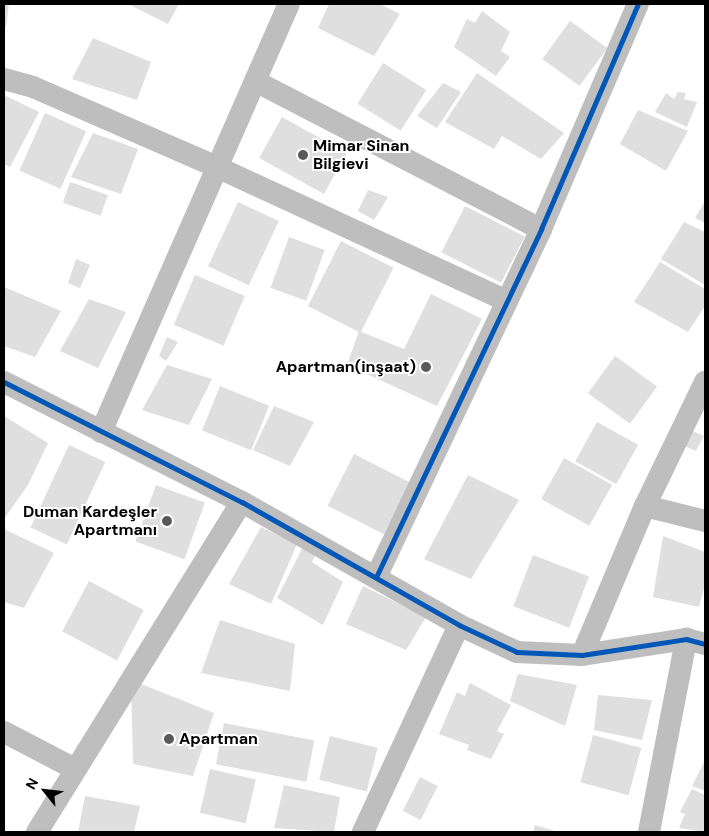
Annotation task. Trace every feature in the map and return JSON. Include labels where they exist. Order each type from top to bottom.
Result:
[{"type":"street","points":[[101,432],[290,4]]},
{"type":"street","points":[[377,575],[541,229],[638,4]]},
{"type":"street","points":[[4,79],[33,87],[217,167],[508,301]]},
{"type":"street","points":[[255,81],[541,229]]},
{"type":"street","points":[[4,382],[242,502],[377,575],[459,625],[518,652],[582,655],[696,642],[649,832]]},
{"type":"street","points":[[582,655],[645,506],[705,382]]},
{"type":"street","points":[[36,832],[242,502]]},
{"type":"street","points":[[645,506],[705,521]]},
{"type":"street","points":[[363,832],[459,625]]},
{"type":"street","points":[[4,732],[75,769]]},
{"type":"building","points":[[4,4],[9,4],[6,27],[4,27]]},
{"type":"building","points":[[128,4],[179,4],[168,24]]},
{"type":"building","points":[[329,4],[380,4],[400,14],[374,56],[318,28]]},
{"type":"building","points":[[482,11],[510,32],[501,51],[510,57],[496,76],[454,47],[467,19],[475,23]]},
{"type":"building","points":[[570,21],[607,48],[580,86],[542,59]]},
{"type":"building","points":[[93,38],[151,62],[137,100],[72,79]]},
{"type":"building","points":[[383,63],[426,90],[401,131],[358,104]]},
{"type":"building","points":[[477,73],[564,133],[541,159],[502,136],[494,149],[445,122]]},
{"type":"building","points":[[443,83],[461,92],[437,128],[417,116]]},
{"type":"building","points":[[678,92],[686,93],[684,99],[697,102],[687,127],[655,112],[666,93],[674,99]]},
{"type":"building","points":[[4,95],[39,112],[10,167],[4,164]]},
{"type":"building","points":[[638,110],[688,131],[666,171],[620,144]]},
{"type":"building","points":[[45,113],[86,131],[60,189],[19,171]]},
{"type":"building","name":"Mimar Sinan Bilgievi","points":[[282,117],[347,153],[324,194],[259,158]]},
{"type":"building","points":[[93,133],[138,149],[121,194],[71,177]]},
{"type":"building","points":[[70,182],[108,195],[101,216],[63,203]]},
{"type":"building","points":[[368,190],[388,197],[374,220],[358,211]]},
{"type":"building","points":[[705,201],[705,223],[695,218]]},
{"type":"building","points":[[238,202],[279,221],[249,285],[208,266]]},
{"type":"building","points":[[465,206],[525,236],[501,283],[441,252]]},
{"type":"building","points":[[684,222],[705,232],[705,285],[661,259]]},
{"type":"building","points":[[289,237],[325,250],[306,301],[271,288]]},
{"type":"building","name":"Apartman(inşaat)","points":[[341,241],[394,268],[360,333],[308,306]]},
{"type":"building","points":[[76,259],[90,265],[80,288],[68,283]]},
{"type":"building","points":[[660,262],[705,289],[705,306],[688,332],[634,302]]},
{"type":"building","points":[[195,275],[245,296],[224,346],[174,325]]},
{"type":"building","points":[[4,287],[61,311],[35,357],[4,346]]},
{"type":"building","name":"Apartman(inşaat)","points":[[431,294],[482,319],[437,406],[347,365],[359,331],[404,349]]},
{"type":"building","points":[[89,299],[126,312],[98,368],[60,351]]},
{"type":"building","points":[[167,337],[178,342],[166,361],[159,356]]},
{"type":"building","points":[[615,356],[657,387],[630,424],[588,393]]},
{"type":"building","points":[[167,365],[212,379],[189,425],[142,410]]},
{"type":"building","points":[[220,386],[269,406],[251,450],[202,431]]},
{"type":"building","points":[[274,406],[314,422],[290,466],[253,450]]},
{"type":"building","points":[[4,416],[48,443],[28,485],[4,519]]},
{"type":"building","points":[[597,422],[638,445],[616,484],[575,461]]},
{"type":"building","points":[[690,430],[704,436],[696,451],[682,445]]},
{"type":"building","points":[[69,445],[105,462],[67,544],[31,527]]},
{"type":"building","points":[[354,454],[410,483],[384,534],[328,506]]},
{"type":"building","points":[[564,458],[612,485],[589,526],[541,499]]},
{"type":"building","points":[[468,475],[519,500],[471,579],[424,559]]},
{"type":"building","name":"Duman Kardeşler Apartmanı","points":[[156,485],[205,503],[184,559],[135,541]]},
{"type":"building","points":[[261,527],[297,544],[271,604],[229,584]]},
{"type":"building","points":[[4,529],[54,553],[24,608],[4,602]]},
{"type":"building","points":[[663,536],[705,552],[705,584],[699,607],[653,597]]},
{"type":"building","points":[[303,547],[316,554],[312,562],[343,582],[323,625],[277,598]]},
{"type":"building","points":[[533,555],[589,577],[569,628],[513,606]]},
{"type":"building","points":[[89,581],[144,610],[117,660],[62,631]]},
{"type":"building","points":[[363,586],[426,617],[406,650],[346,624]]},
{"type":"building","name":"Apartman","points":[[220,620],[295,644],[290,691],[201,673]]},
{"type":"building","points":[[518,674],[577,685],[565,726],[510,701]]},
{"type":"building","name":"Apartman","points":[[131,680],[214,713],[193,776],[133,764]]},
{"type":"building","points":[[470,683],[511,705],[497,731],[504,734],[491,759],[467,750],[469,745],[439,734],[457,692],[465,696]]},
{"type":"building","points":[[598,695],[652,700],[642,740],[594,730]]},
{"type":"building","points":[[224,723],[314,741],[306,782],[216,764]]},
{"type":"building","points":[[593,735],[641,748],[629,795],[580,782]]},
{"type":"building","points":[[330,736],[378,748],[367,792],[319,780]]},
{"type":"building","points":[[705,760],[705,791],[692,786]]},
{"type":"building","points":[[210,769],[256,780],[246,823],[200,813]]},
{"type":"building","points":[[420,777],[438,786],[421,820],[403,811]]},
{"type":"building","points":[[284,785],[340,797],[334,832],[274,828]]},
{"type":"building","points":[[692,789],[705,795],[705,832],[679,828],[685,814],[680,812]]},
{"type":"building","points":[[85,796],[140,806],[134,832],[78,832]]},
{"type":"building","points":[[535,825],[558,832],[533,832]]},
{"type":"cycle path","points":[[377,575],[541,229],[638,4]]},
{"type":"cycle path","points":[[4,382],[242,502],[459,625],[517,652],[582,655],[686,639],[705,644]]},
{"type":"place","name":"Mimar Sinan Bilgievi","points":[[303,155]]},
{"type":"place","name":"Apartman(inşaat)","points":[[426,367]]},
{"type":"place","name":"Duman Kardeşler Apartmanı","points":[[167,521]]},
{"type":"place","name":"Apartman","points":[[169,739]]}]
